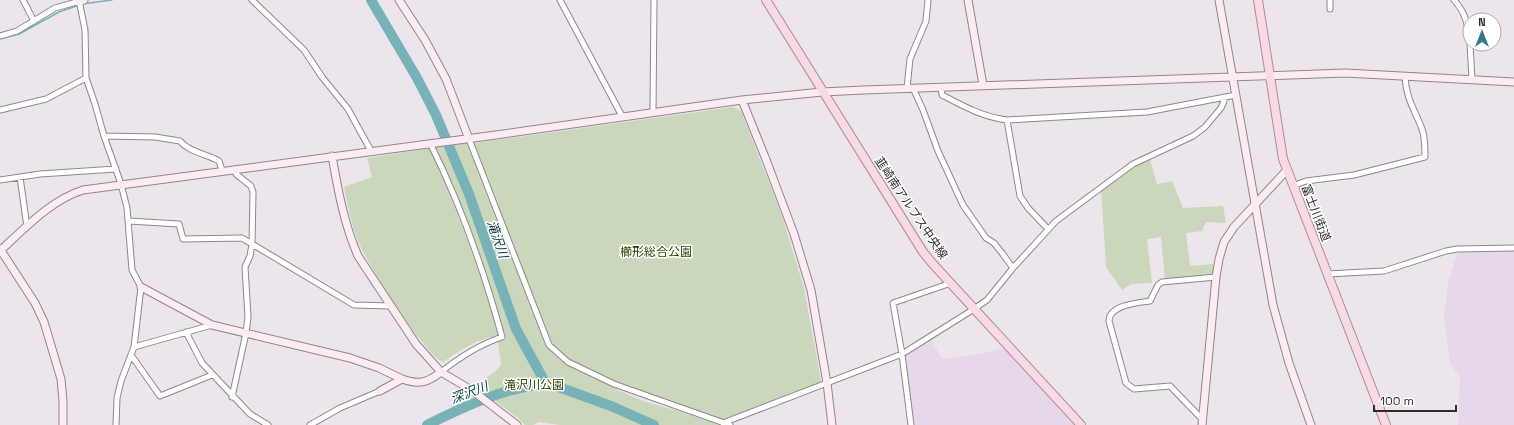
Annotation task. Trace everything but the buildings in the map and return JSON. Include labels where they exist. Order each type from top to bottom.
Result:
[{"type":"main road","name":"韮崎南アルプス中央線","points":[[766,0],[923,252],[1081,425]]},
{"type":"main road","name":"富士川街道","points":[[1258,0],[1283,159],[1386,425]]},
{"type":"street","points":[[23,0],[34,21]]},
{"type":"street","points":[[252,0],[304,50],[322,77],[348,109],[371,151]]},
{"type":"street","points":[[399,0],[425,40],[446,80],[467,139],[549,345],[568,362],[614,384],[730,425]]},
{"type":"street","points":[[560,0],[622,116]]},
{"type":"street","points":[[653,112],[654,0]]},
{"type":"street","points":[[928,0],[926,21],[910,59],[910,88],[923,110],[938,151],[963,206],[986,238],[994,243],[1013,268]]},
{"type":"street","points":[[968,0],[983,85]]},
{"type":"street","points":[[1219,0],[1273,305],[1289,363],[1312,425]]},
{"type":"street","points":[[1330,0],[1330,9]]},
{"type":"street","points":[[1454,0],[1464,12]]},
{"type":"street","points":[[0,36],[17,30],[56,8],[81,1],[81,11],[85,30],[86,78],[104,136],[122,184],[127,208],[132,270],[141,288],[134,347],[121,381],[116,425]]},
{"type":"street","points":[[1470,52],[1472,79]]},
{"type":"street","points":[[63,425],[61,379],[44,322],[35,303],[0,250],[56,203],[72,193],[83,190],[222,170],[467,139],[742,100],[822,92],[1345,73],[1514,82]]},
{"type":"street","points":[[1293,186],[1306,182],[1354,175],[1426,157],[1423,131],[1406,93],[1405,76]]},
{"type":"street","points":[[0,110],[46,99],[66,90],[86,78]]},
{"type":"street","points":[[941,87],[942,95],[979,113],[996,119],[1007,120],[1147,112],[1236,95]]},
{"type":"street","points":[[723,423],[902,354],[974,309],[987,300],[1048,229],[1063,216],[1133,164],[1193,136],[1205,127],[1218,113],[1224,101],[1224,97]]},
{"type":"street","points":[[742,100],[766,157],[794,234],[811,290],[827,383],[832,425]]},
{"type":"street","points":[[1007,120],[1020,196],[1028,208],[1048,229]]},
{"type":"street","points":[[104,136],[155,137],[180,141],[186,147],[219,161],[222,170]]},
{"type":"street","points":[[141,288],[212,325],[350,358],[379,368],[402,380],[410,382],[426,382],[432,380],[464,354],[479,346],[502,338],[493,305],[465,224],[432,143]]},
{"type":"street","points":[[332,156],[351,240],[365,268],[416,344],[441,372],[469,389],[517,425]]},
{"type":"street","points":[[0,180],[40,174],[116,169]]},
{"type":"street","points":[[232,397],[248,317],[245,267],[250,256],[252,244],[253,192],[250,186],[236,174],[235,169]]},
{"type":"street","points":[[1202,423],[1218,258],[1224,242],[1234,227],[1287,170]]},
{"type":"street","points":[[20,177],[27,227]]},
{"type":"street","points":[[128,221],[179,224],[183,239],[242,238],[354,305],[391,306]]},
{"type":"street","points":[[1327,274],[1384,271],[1446,251],[1457,249],[1514,248]]},
{"type":"street","points":[[1202,423],[1170,386],[1134,389],[1126,383],[1108,321],[1108,316],[1110,312],[1115,309],[1150,300],[1158,285],[1162,282],[1216,277]]},
{"type":"street","points":[[911,425],[902,354],[892,302],[951,283]]},
{"type":"street","points":[[134,347],[212,325]]},
{"type":"street","points":[[186,332],[202,363],[212,375],[250,414],[268,425]]},
{"type":"street","points":[[132,355],[160,396],[212,375]]},
{"type":"street","points":[[310,425],[340,408],[402,380]]},
{"type":"shaded area","points":[[1514,251],[1514,425],[1458,425],[1460,378],[1450,363],[1444,320],[1448,283],[1457,254],[1461,252]]},
{"type":"shaded area","points":[[931,339],[942,359],[974,355],[1006,348],[1079,425],[913,425],[904,357],[907,353]]},
{"type":"green space","name":"櫛形総合公園","points":[[733,107],[741,111],[782,216],[804,288],[821,381],[820,384],[721,420],[644,394],[607,378],[564,357],[553,345],[511,244],[473,145],[475,143]]},
{"type":"green space","name":"滝沢川公園","points":[[467,143],[539,328],[548,348],[555,356],[563,362],[643,401],[682,412],[719,425],[560,425],[539,422],[533,425],[525,425],[517,417],[475,387],[498,369],[501,364],[498,342],[506,339],[483,266],[435,147]]},
{"type":"green space","points":[[431,148],[476,264],[498,335],[478,341],[459,351],[443,362],[434,355],[410,327],[373,270],[356,236],[344,187],[372,177],[367,158]]},
{"type":"green space","points":[[1149,156],[1157,184],[1172,181],[1183,208],[1223,206],[1226,223],[1206,222],[1202,231],[1186,233],[1190,266],[1213,264],[1213,275],[1165,280],[1161,237],[1147,239],[1152,283],[1131,284],[1122,290],[1106,267],[1101,187]]},
{"type":"waterway","points":[[82,4],[112,0]]},
{"type":"waterway","name":"滝沢川","points":[[371,0],[417,78],[436,115],[469,194],[516,329],[546,384]]},
{"type":"waterway","points":[[0,39],[19,34],[59,12],[79,5]]},
{"type":"waterway","name":"深沢川","points":[[427,425],[488,398],[505,392],[538,385],[553,385],[611,406],[654,425]]}]
